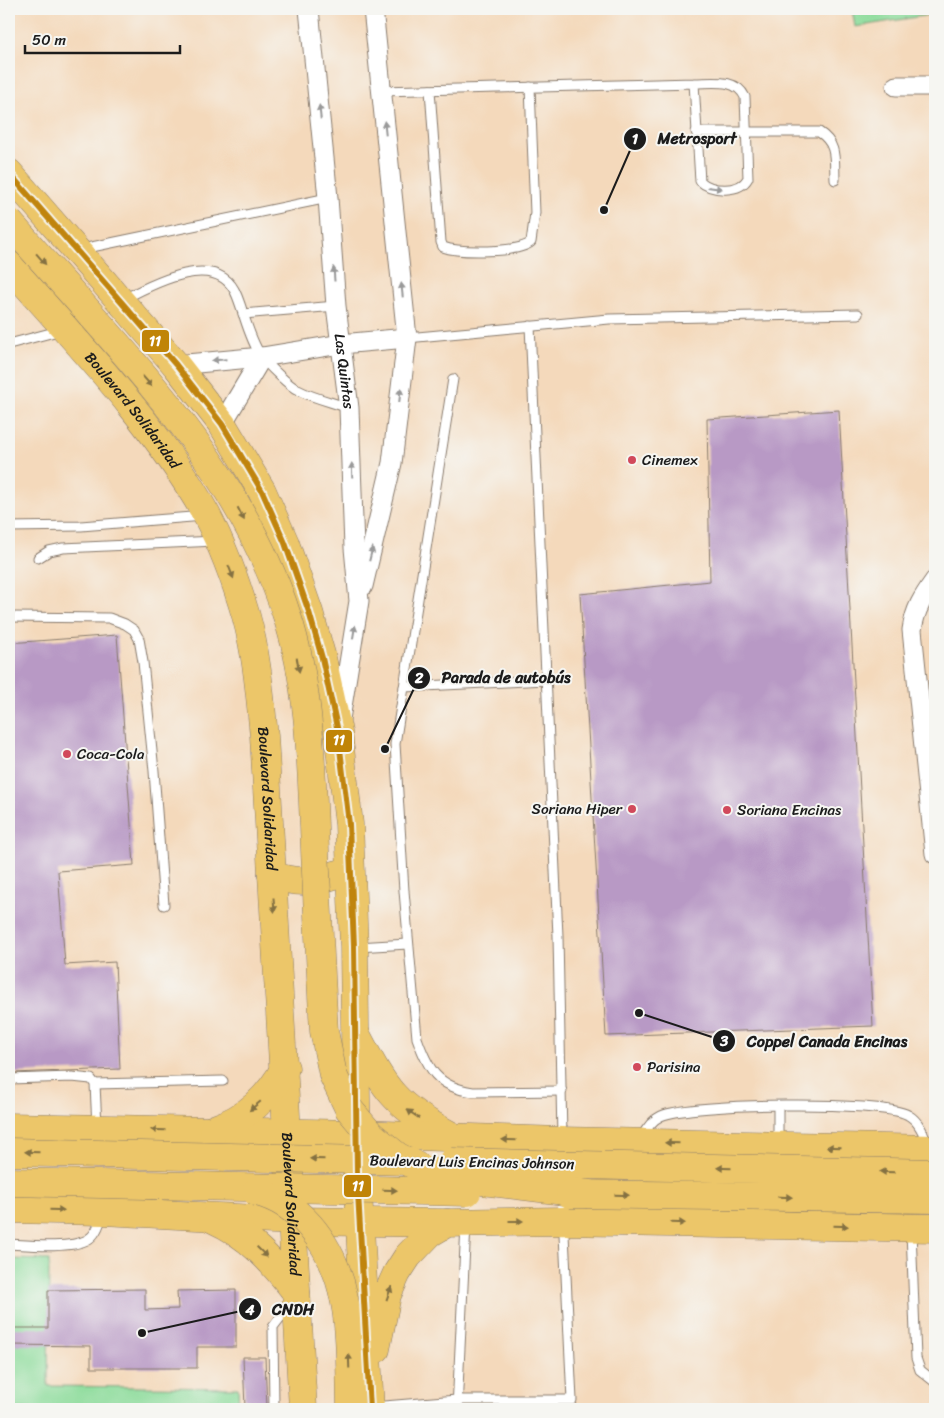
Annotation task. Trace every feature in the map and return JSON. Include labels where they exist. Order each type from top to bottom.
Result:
[{"type":"main road","points":[[9,173],[176,365],[222,424],[262,491],[285,542],[322,658],[338,732],[346,791],[354,947],[354,1029],[365,1404]]},
{"type":"main road","points":[[9,222],[169,406],[201,448],[245,522],[287,616],[297,660],[311,752],[324,1031],[333,1075],[349,1109],[370,1135],[397,1156],[424,1170],[465,1179],[589,1194]]},
{"type":"main road","name":"Boulevard Solidaridad","points":[[9,265],[161,445],[207,516],[234,580],[254,648],[264,736],[289,1133],[303,1409]]},
{"type":"main road","points":[[272,875],[285,880],[314,882],[350,870]]},
{"type":"main road","points":[[354,1029],[378,1076],[399,1103],[426,1123],[455,1138]]},
{"type":"main road","points":[[207,1131],[227,1125],[245,1115],[261,1102],[274,1086],[284,1068]]},
{"type":"main road","points":[[9,1128],[92,1141],[207,1131],[778,1146],[933,1157]]},
{"type":"main road","points":[[92,1141],[128,1167],[214,1181],[262,1193],[298,1212],[324,1241],[340,1276],[365,1404]]},
{"type":"main road","name":"Boulevard Luis Encinas Johnson","points":[[9,1152],[92,1141],[933,1157]]},
{"type":"main road","name":"Boulevard Luis Encinas Johnson","points":[[9,1182],[935,1199]]},
{"type":"main road","points":[[9,1209],[103,1202],[208,1216],[293,1220],[360,1222],[563,1221],[923,1228]]},
{"type":"main road","points":[[208,1216],[245,1236],[263,1252],[296,1299]]},
{"type":"main road","points":[[365,1404],[387,1295],[397,1273],[408,1256],[430,1233],[457,1222]]},
{"type":"street","name":"Las Quintas","points":[[309,9],[328,198],[336,306],[349,408],[354,548],[359,601],[338,732]]},
{"type":"street","points":[[359,601],[392,463],[407,338],[373,9]]},
{"type":"street","points":[[896,86],[935,86]]},
{"type":"street","points":[[176,365],[262,357],[341,344],[407,338]]},
{"type":"street","points":[[222,424],[262,357]]},
{"type":"street","points":[[935,580],[928,602],[915,613],[912,630],[935,854]]},
{"type":"lane","points":[[381,91],[694,83],[732,83],[741,88],[745,97],[748,178],[745,185],[737,188],[713,189],[700,182],[694,83]]},
{"type":"lane","points":[[430,90],[440,242],[443,247],[462,250],[519,248],[530,242],[535,213],[530,87]]},
{"type":"lane","points":[[696,132],[819,132],[830,138],[833,149],[835,180]]},
{"type":"lane","points":[[76,250],[328,198]]},
{"type":"lane","points":[[120,301],[161,281],[186,274],[210,272],[225,277],[232,284],[242,314],[262,357],[296,390],[349,408]]},
{"type":"lane","points":[[242,314],[336,306]]},
{"type":"lane","points":[[407,338],[609,319],[858,314]]},
{"type":"lane","points":[[365,1404],[572,1405],[563,1221],[562,1091],[530,326]]},
{"type":"lane","points":[[9,344],[64,329]]},
{"type":"lane","points":[[452,379],[395,744],[408,944],[417,1038],[424,1057],[433,1072],[446,1084],[459,1090],[473,1092],[562,1091]]},
{"type":"lane","points":[[9,527],[81,526],[207,516]]},
{"type":"lane","points":[[38,558],[49,551],[77,547],[218,541]]},
{"type":"lane","points":[[9,617],[109,618],[125,624],[134,630],[139,639],[154,771],[164,905]]},
{"type":"lane","points":[[404,687],[546,680]]},
{"type":"lane","points":[[354,947],[408,944]]},
{"type":"lane","points":[[9,1079],[86,1077],[95,1084],[223,1081]]},
{"type":"lane","points":[[9,1244],[70,1244],[87,1240],[99,1228],[103,1202],[101,1170],[92,1141],[95,1084]]},
{"type":"lane","points":[[639,1143],[650,1123],[661,1116],[682,1110],[778,1106],[880,1108],[899,1111],[914,1120],[933,1157]]},
{"type":"lane","points":[[778,1106],[778,1146]]},
{"type":"lane","points":[[457,1222],[457,1405]]},
{"type":"lane","points":[[923,1228],[916,1358],[920,1370],[935,1382]]},
{"type":"lane","points":[[274,1409],[273,1327],[296,1299]]},
{"type":"green space","points":[[852,9],[935,9],[935,14],[855,27]]},
{"type":"green space","points":[[9,1259],[49,1260],[48,1386],[238,1388],[239,1409],[9,1409]]},
{"type":"water","points":[[125,1404],[195,1406],[195,1409],[124,1409]]},
{"type":"building","name":"Soriana Encinas","points":[[839,410],[873,1026],[606,1036],[580,594],[710,581],[707,419]]},
{"type":"building","name":"Coca-Cola","points":[[117,635],[134,865],[58,871],[65,965],[115,962],[120,1069],[13,1073],[9,1050],[9,643]]},
{"type":"building","points":[[145,1289],[145,1310],[178,1309],[177,1291],[236,1290],[236,1347],[197,1347],[197,1368],[91,1368],[91,1346],[9,1345],[9,1328],[48,1328],[48,1290]]},
{"type":"building","points":[[243,1357],[265,1357],[267,1409],[245,1409]]},
{"type":"transit line","name":"11","points":[[9,173],[176,365],[222,424],[262,491],[285,543],[309,612],[322,658],[338,732],[349,824],[354,947],[357,1174],[370,1409]]},
{"type":"place","name":"Metrosport","points":[[604,210]]},
{"type":"place","name":"Cinemex","points":[[632,460]]},
{"type":"place","name":"Parada de autobús","points":[[385,749]]},
{"type":"place","name":"Coca-Cola","points":[[67,754]]},
{"type":"place","name":"Soriana Hiper","points":[[632,809]]},
{"type":"place","name":"Soriana Encinas","points":[[727,810]]},
{"type":"place","name":"Coppel Canada Encinas","points":[[639,1013]]},
{"type":"place","name":"Parisina","points":[[637,1067]]},
{"type":"place","name":"CNDH","points":[[142,1333]]}]
